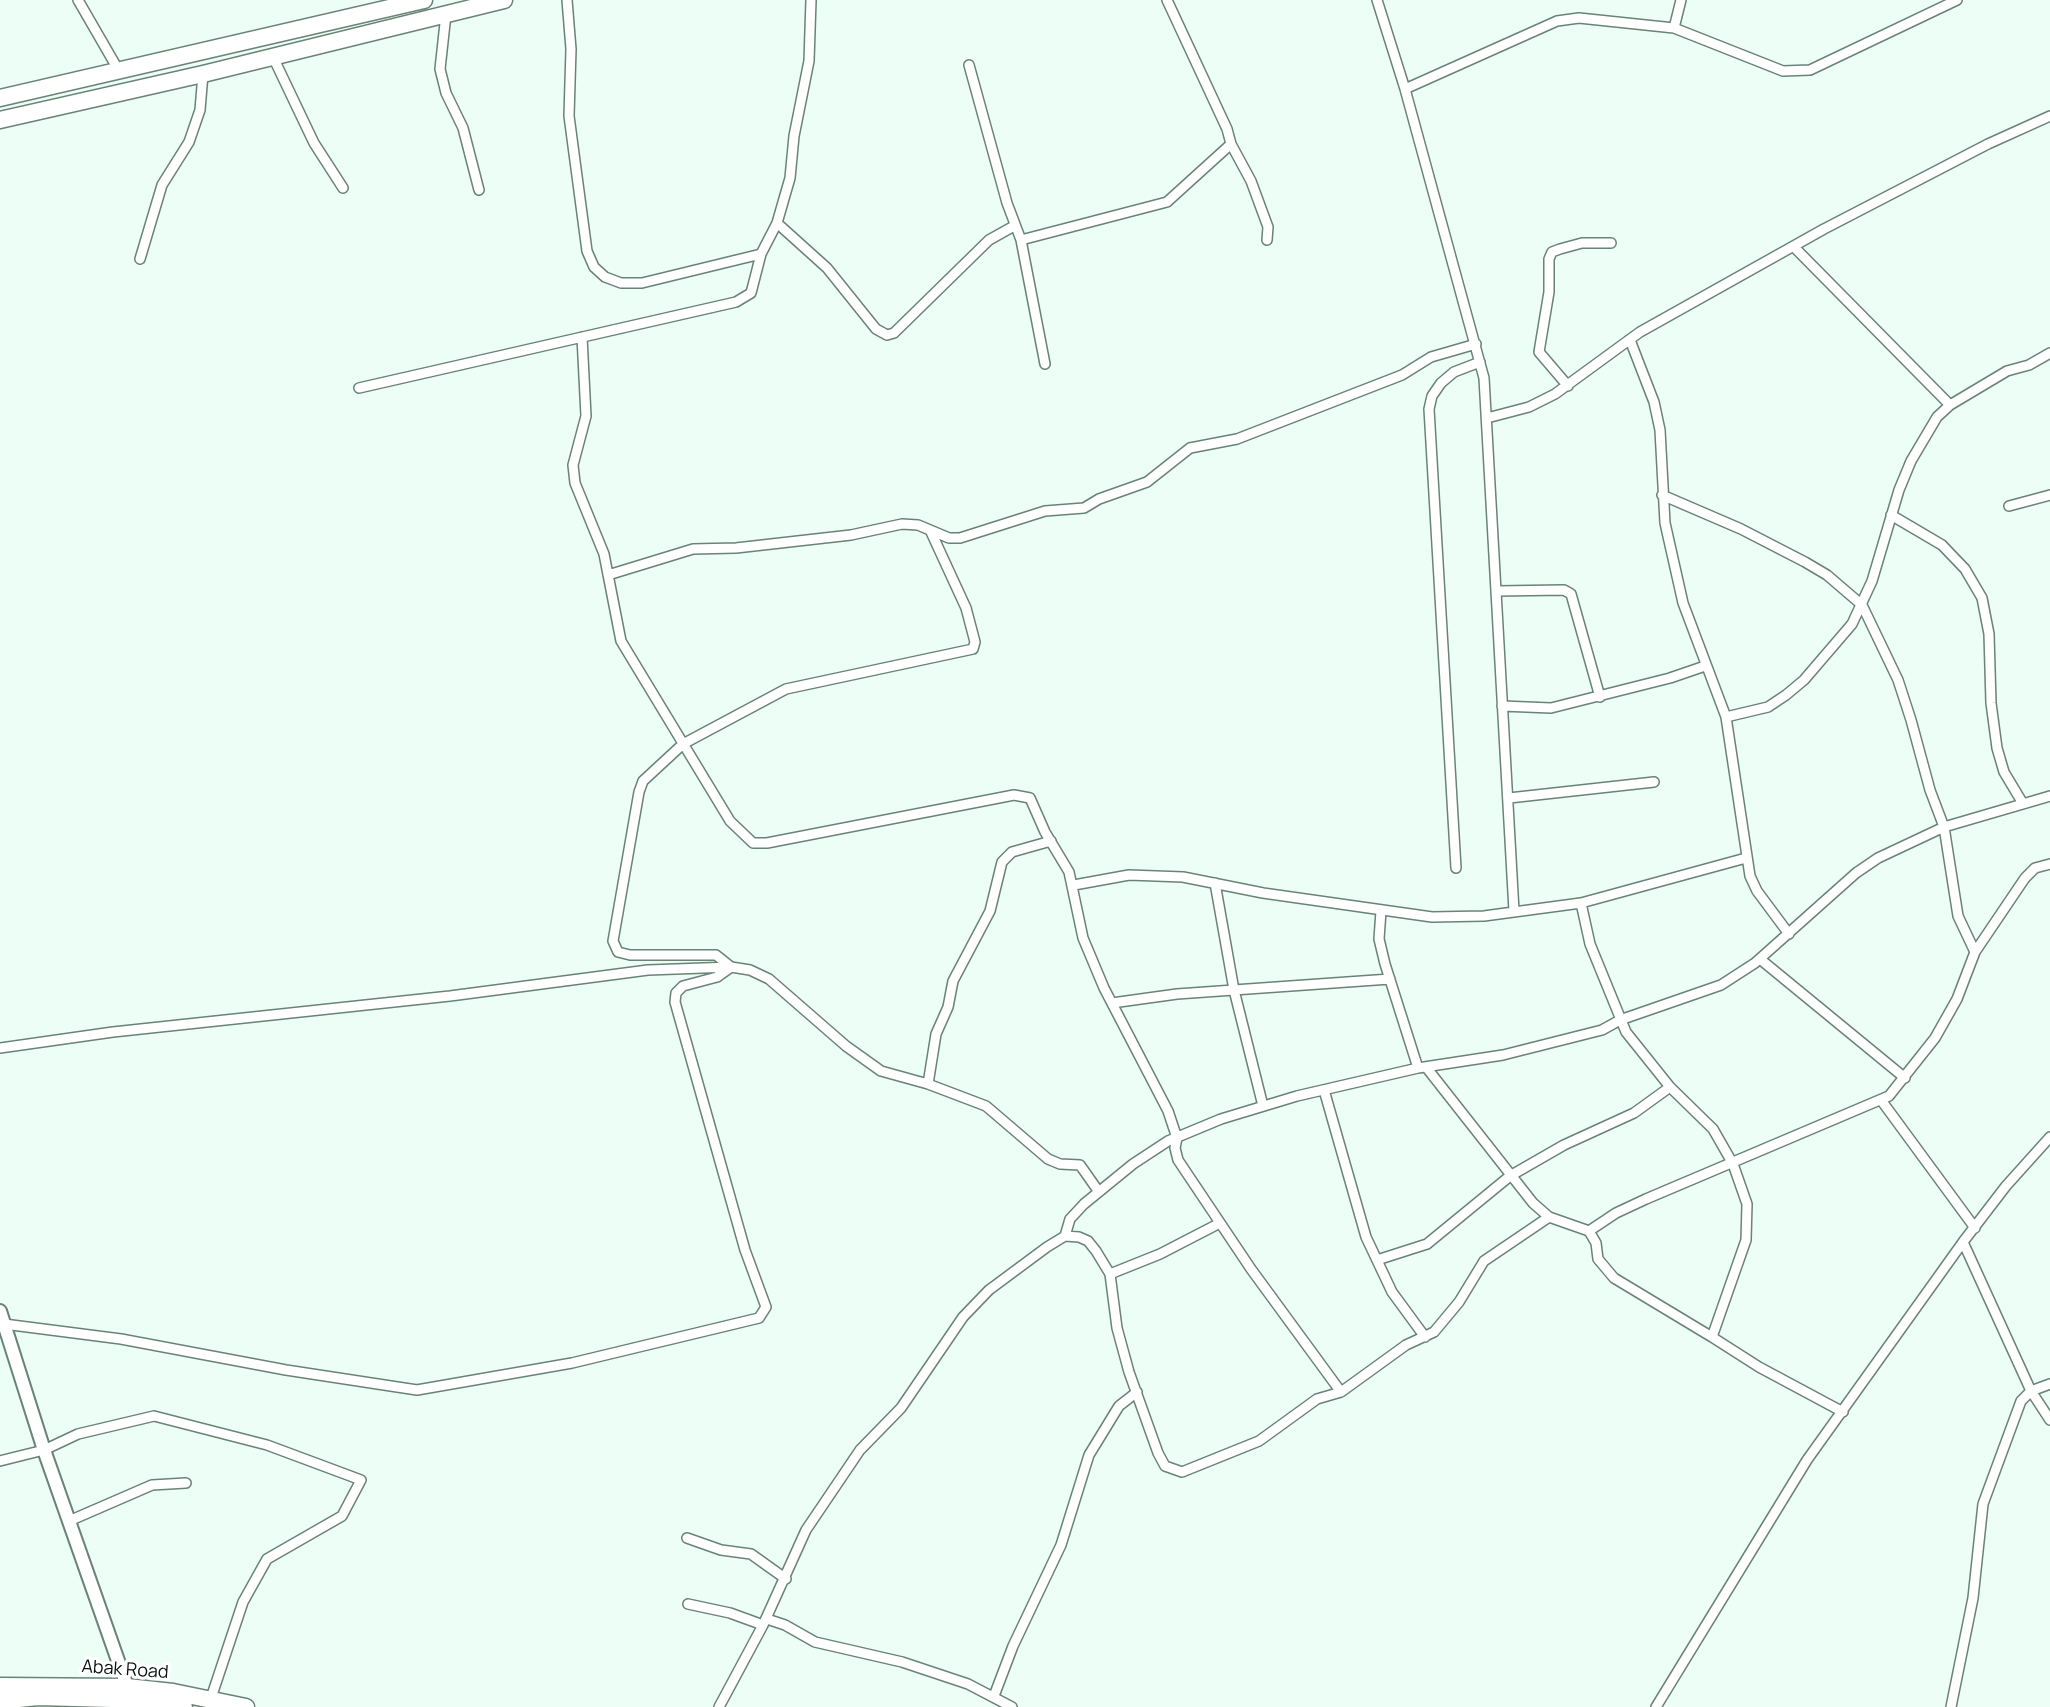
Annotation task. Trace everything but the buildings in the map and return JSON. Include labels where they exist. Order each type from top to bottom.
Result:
[{"type":"highway","points":[[0,98],[424,0]]},
{"type":"highway","points":[[0,120],[203,74],[504,0]]},
{"type":"highway","name":"Abak Road","points":[[0,1686],[129,1698],[184,1707]]},
{"type":"highway","name":"Abak Road","points":[[0,1701],[38,1698],[211,1698],[246,1707]]},
{"type":"street","points":[[78,0],[119,71]]},
{"type":"street","points":[[567,0],[571,49],[569,116],[587,251],[594,267],[605,277],[621,283],[642,282],[761,254]]},
{"type":"street","points":[[359,388],[736,302],[751,293],[755,287],[761,254],[777,223],[790,178],[794,136],[809,61],[811,0]]},
{"type":"street","points":[[1167,0],[1264,215],[1268,227],[1267,240]]},
{"type":"street","points":[[1377,0],[1405,89],[1480,362],[1487,418],[1514,911]]},
{"type":"street","points":[[1674,28],[1681,0]]},
{"type":"street","points":[[1405,89],[1557,22],[1579,18],[1674,28],[1783,71],[1810,70],[1957,0]]},
{"type":"street","points":[[446,14],[440,69],[446,93],[464,128],[479,190]]},
{"type":"street","points":[[273,57],[313,143],[343,188]]},
{"type":"street","points":[[969,65],[1014,226],[1021,240],[1045,364]]},
{"type":"street","points":[[140,259],[162,185],[189,142],[200,110],[203,74]]},
{"type":"street","points":[[1487,418],[1530,407],[1568,386],[1630,340],[1794,247],[1988,144],[2050,116]]},
{"type":"street","points":[[1021,240],[1167,202],[1231,144]]},
{"type":"street","points":[[777,223],[827,268],[876,329],[887,335],[894,332],[989,240],[1014,226]]},
{"type":"street","points":[[1568,386],[1539,352],[1549,292],[1549,260],[1552,253],[1560,249],[1582,243],[1611,243]]},
{"type":"street","points":[[1794,247],[1950,405]]},
{"type":"street","points":[[582,337],[586,416],[573,465],[575,483],[604,554],[621,641],[730,821],[753,843],[767,843],[1014,795],[1030,798],[1051,841],[1064,859],[1074,885],[1083,938],[1112,1003],[1168,1111],[1177,1138],[1175,1148],[1178,1160],[1341,1392]]},
{"type":"street","points":[[1630,340],[1654,402],[1660,430],[1665,523],[1683,603],[1704,666],[1726,717],[1746,858],[1757,891],[1789,934]]},
{"type":"street","points":[[608,575],[693,549],[736,548],[838,536],[902,524],[918,525],[949,538],[973,536],[1031,514],[1084,508],[1100,499],[1147,482],[1190,448],[1237,439],[1402,375],[1431,358],[1476,344]]},
{"type":"street","points":[[1726,717],[1768,708],[1786,695],[1821,661],[1852,624],[1862,605],[1911,461],[1937,417],[1950,405],[2007,371],[2029,365],[2050,354]]},
{"type":"street","points":[[1456,868],[1429,409],[1432,396],[1441,383],[1454,372],[1480,362]]},
{"type":"street","points":[[1662,495],[1741,529],[1805,562],[1827,575],[1862,605],[1898,680],[1944,827],[1958,916],[1975,953]]},
{"type":"street","points":[[2009,506],[2050,495]]},
{"type":"street","points":[[1891,516],[1942,545],[1965,569],[1982,598],[1989,634],[1991,704],[1997,748],[2004,772],[2022,802]]},
{"type":"street","points":[[731,967],[716,955],[630,955],[618,952],[613,941],[639,792],[650,774],[683,744],[786,689],[973,649],[975,642],[966,608],[931,532]]},
{"type":"street","points":[[1497,591],[1564,590],[1571,594],[1600,697]]},
{"type":"street","points":[[1502,706],[1551,708],[1600,697],[1704,666]]},
{"type":"street","points":[[1509,798],[1654,782]]},
{"type":"street","points":[[719,1707],[765,1622],[806,1530],[820,1507],[860,1450],[901,1408],[963,1317],[989,1290],[1065,1236],[1070,1219],[1099,1192],[1154,1149],[1263,1107],[1324,1090],[1422,1067],[1534,1048],[1602,1030],[1620,1020],[1721,985],[1760,959],[1866,865],[1944,827],[2022,802],[2050,796]]},
{"type":"street","points":[[928,1084],[936,1034],[948,1007],[953,981],[990,911],[1002,862],[1012,852],[1051,841]]},
{"type":"street","points":[[1074,885],[1129,875],[1183,877],[1381,911],[1433,917],[1581,903],[1746,858]]},
{"type":"street","points":[[1589,1231],[1616,1213],[1889,1096],[1905,1078],[1946,1019],[1975,953],[2025,878],[2035,868],[2050,864]]},
{"type":"street","points":[[1215,883],[1234,990],[1263,1107]]},
{"type":"street","points":[[1581,903],[1590,944],[1620,1020],[1670,1087],[1713,1129],[1733,1164],[1747,1204],[1746,1240],[1712,1337]]},
{"type":"street","points":[[1381,911],[1379,939],[1390,979],[1422,1067],[1510,1175],[1549,1217],[1589,1231],[1596,1243],[1598,1259],[1614,1278],[1759,1367],[1843,1412]]},
{"type":"street","points":[[1760,959],[1905,1078]]},
{"type":"street","points":[[129,1698],[2,1318],[286,1370],[417,1390],[572,1363],[759,1318],[766,1307],[745,1250],[675,1002],[676,993],[683,986],[717,977],[731,967]]},
{"type":"street","points":[[0,1048],[113,1032],[450,996],[648,970],[731,967],[750,970],[769,979],[866,1062],[881,1071],[928,1084],[986,1106],[1048,1159],[1060,1164],[1080,1165],[1099,1192]]},
{"type":"street","points":[[1112,1003],[1234,990],[1390,979]]},
{"type":"street","points":[[1377,1260],[1427,1244],[1510,1175],[1564,1145],[1634,1113],[1670,1087]]},
{"type":"street","points":[[1324,1090],[1350,1187],[1377,1260],[1392,1292],[1424,1337]]},
{"type":"street","points":[[1881,1100],[1975,1227]]},
{"type":"street","points":[[1656,1707],[1807,1460],[1975,1227],[2050,1137]]},
{"type":"street","points":[[1065,1236],[1088,1241],[1110,1275],[1117,1328],[1164,1466],[1182,1472],[1259,1441],[1317,1399],[1341,1392],[1405,1345],[1424,1337],[1443,1323],[1484,1261],[1549,1217]]},
{"type":"street","points":[[1110,1275],[1160,1254],[1220,1223]]},
{"type":"street","points":[[1964,1242],[2031,1391],[2050,1420]]},
{"type":"street","points":[[1951,1707],[1973,1598],[1983,1504],[2021,1401],[2031,1391],[2050,1384]]},
{"type":"street","points":[[994,1696],[1013,1646],[1062,1545],[1089,1455],[1119,1406],[1137,1392]]},
{"type":"street","points":[[0,1461],[44,1450],[78,1434],[154,1416],[267,1445],[361,1480],[342,1516],[267,1559],[243,1602],[211,1698]]},
{"type":"street","points":[[69,1521],[140,1489],[174,1482],[186,1483]]},
{"type":"street","points":[[687,1538],[721,1550],[751,1554],[786,1579]]},
{"type":"street","points":[[688,1604],[785,1625],[816,1642],[902,1662],[968,1684],[1012,1707]]}]
